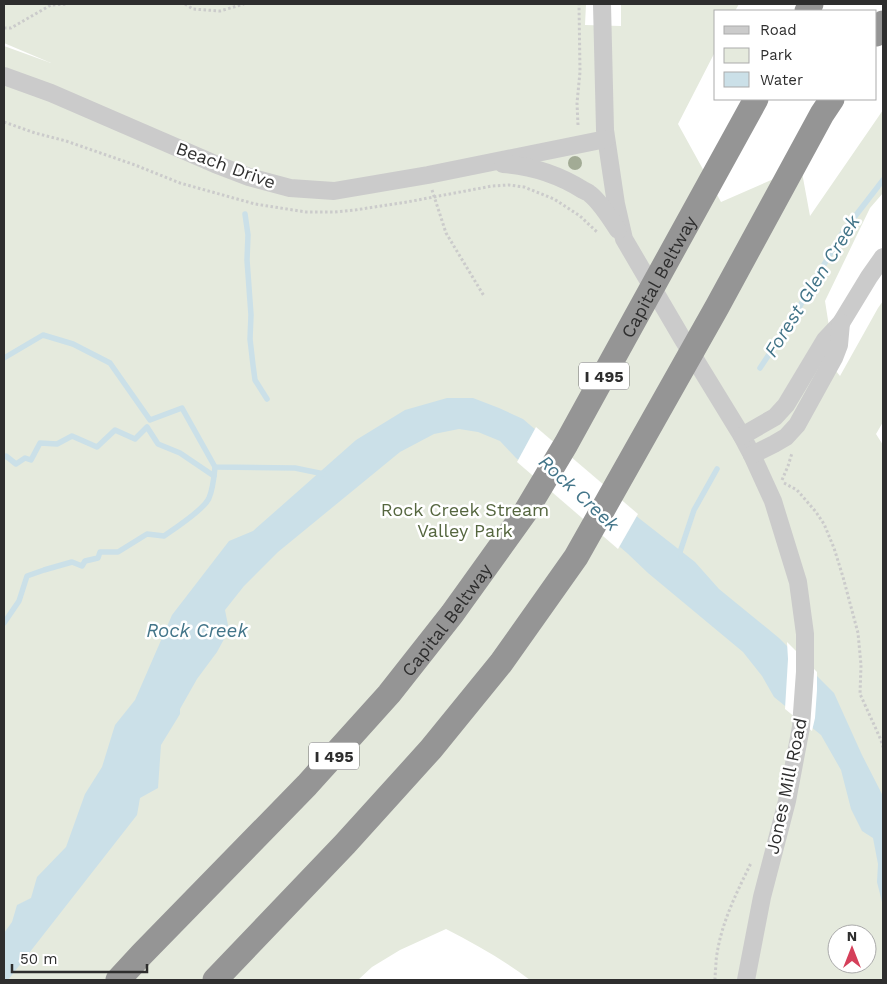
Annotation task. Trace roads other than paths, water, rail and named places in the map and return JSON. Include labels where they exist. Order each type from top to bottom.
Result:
[{"type":"highway","name":"Capital Beltway","points":[[118,980],[306,785],[389,694],[452,614],[526,511],[566,444],[755,100]]},
{"type":"highway","points":[[215,980],[345,844],[431,749],[501,663],[576,557],[831,100]]},
{"type":"street","points":[[602,4],[604,121],[616,204],[624,239]]},
{"type":"street","name":"Beach Drive","points":[[4,76],[51,93],[215,164],[249,177],[290,188],[334,191],[428,175],[606,139]]},
{"type":"street","points":[[490,163],[526,167],[555,175],[574,184],[590,194],[624,239]]},
{"type":"street","name":"Jones Mill Road","points":[[624,239],[752,455],[773,501],[798,582],[805,634],[805,672],[801,728],[787,801],[762,897],[746,980]]},
{"type":"street","points":[[742,436],[775,416],[786,405],[826,340],[841,323],[883,257]]},
{"type":"street","points":[[752,455],[786,437],[797,425],[834,358],[839,345],[841,323]]},
{"type":"water","name":"Rock Creek","points":[[447,398],[473,398],[523,419],[640,519],[695,562],[719,589],[779,638],[834,693],[883,796],[883,906],[877,882],[878,864],[873,838],[862,831],[851,809],[841,770],[821,735],[774,697],[762,676],[743,652],[648,573],[516,458],[500,441],[478,432],[459,429],[434,434],[400,452],[278,552],[244,586],[225,610],[229,630],[217,652],[197,679],[180,709],[180,714],[161,745],[158,788],[140,798],[137,815],[8,980],[4,980],[4,933],[12,922],[17,905],[31,898],[37,877],[66,847],[85,794],[102,767],[115,725],[135,700],[172,615],[229,541],[253,531],[356,440],[405,410]]},
{"type":"waterway","name":"Forest Glen Creek","points":[[760,368],[790,323],[843,232],[883,180]]},
{"type":"waterway","points":[[245,214],[248,235],[250,339],[253,365],[255,380],[267,399]]},
{"type":"waterway","points":[[4,358],[43,335],[73,344],[110,363],[150,420],[182,408],[215,467],[295,468],[324,474]]},
{"type":"waterway","points":[[4,457],[6,456],[16,464],[25,458],[31,460],[40,443],[57,444],[72,436],[97,447],[115,430],[135,439],[147,427],[158,444],[180,453],[214,476]]},
{"type":"waterway","points":[[4,623],[19,601],[27,576],[72,562],[82,566],[85,561],[98,558],[100,552],[118,552],[147,534],[164,536],[189,518],[202,508],[209,498],[215,467]]},
{"type":"waterway","name":"Forest Glen Creek","points":[[681,556],[680,552],[694,510],[717,469]]},
{"type":"park label","name":"Rock Creek Stream Valley Park","points":[[465,519]]}]
